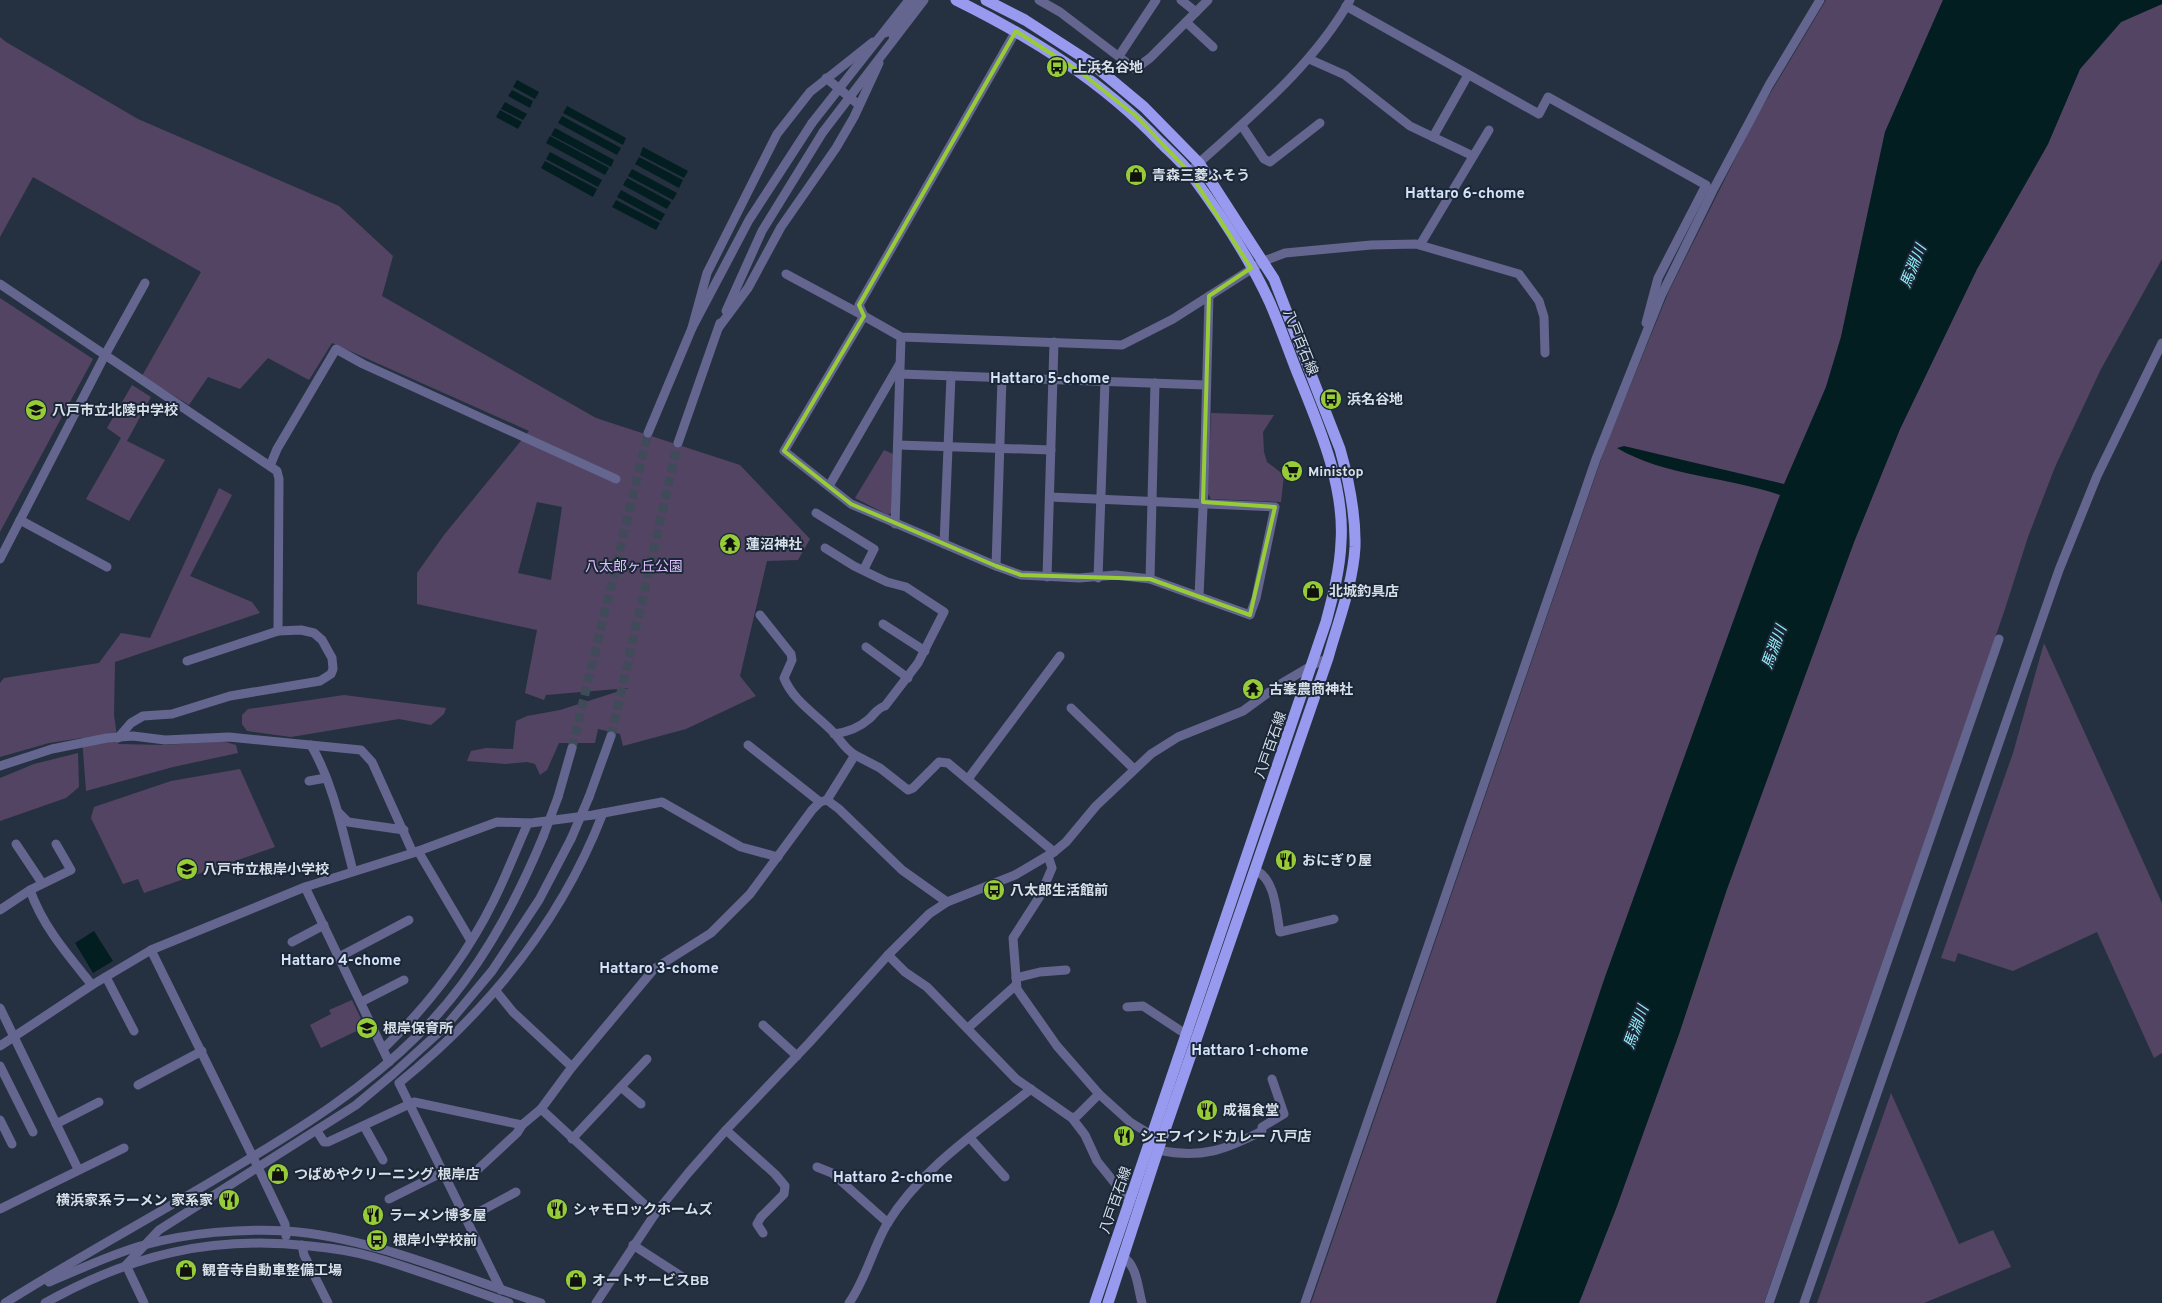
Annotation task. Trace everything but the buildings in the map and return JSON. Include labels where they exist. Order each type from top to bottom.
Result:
[{"type":"main road","name":"八戸百石線","points":[[956,0],[1016,31],[1080,72],[1129,111],[1189,172],[1251,268],[1269,302],[1311,406],[1332,467],[1340,514],[1342,540],[1334,593],[1313,665],[1095,1303]]},
{"type":"main road","name":"八戸百石線","points":[[986,0],[1025,20],[1090,62],[1144,107],[1199,163],[1274,279],[1340,449],[1354,516],[1354,548],[1351,575],[1328,658],[1158,1150],[1108,1303]]},
{"type":"street","points":[[648,432],[692,328],[749,220],[812,123],[909,0]]},
{"type":"street","points":[[719,327],[748,288],[781,227],[836,148],[902,20],[917,0]]},
{"type":"street","points":[[678,443],[719,327],[762,231],[823,132],[924,0]]},
{"type":"street","points":[[1039,0],[1060,12],[1135,69],[1150,58],[1208,0]]},
{"type":"street","points":[[1119,56],[1156,0]]},
{"type":"street","points":[[1181,0],[1196,12]]},
{"type":"street","points":[[1305,1303],[1596,459],[1662,296],[1713,190],[1769,85],[1820,0]]},
{"type":"street","points":[[1189,172],[1242,126],[1310,59],[1348,3],[1468,75],[1539,114],[1548,97],[1706,185],[1658,278],[1643,332],[1643,342]]},
{"type":"street","points":[[692,328],[707,273],[777,134],[792,112],[826,78],[902,20]]},
{"type":"street","points":[[1186,22],[1212,48]]},
{"type":"street","points":[[864,316],[859,305],[1016,31]]},
{"type":"street","points":[[1310,59],[1345,75],[1410,126],[1473,156]]},
{"type":"street","points":[[1434,137],[1468,75]]},
{"type":"street","points":[[826,78],[859,105]]},
{"type":"street","points":[[1242,126],[1264,159],[1270,162],[1320,123]]},
{"type":"street","points":[[1420,245],[1490,130]]},
{"type":"street","points":[[786,274],[901,337],[1122,344],[1173,318],[1251,268],[1285,253],[1371,246],[1420,245],[1519,274],[1539,301],[1544,317],[1545,353]]},
{"type":"street","points":[[0,559],[105,355],[145,283]]},
{"type":"street","points":[[0,284],[277,471],[279,479],[278,631]]},
{"type":"street","points":[[1199,596],[1209,296]]},
{"type":"street","points":[[864,316],[784,451],[851,504],[1021,575],[1098,578],[1116,575],[1150,579],[1250,615],[1256,598],[1275,507],[1203,502],[1050,497]]},
{"type":"street","points":[[895,524],[901,337]]},
{"type":"street","points":[[1048,577],[1054,342]]},
{"type":"street","points":[[1804,1303],[2060,570],[2097,476],[2162,343]]},
{"type":"street","points":[[270,466],[277,449],[336,349],[616,479]]},
{"type":"street","points":[[829,486],[900,369]]},
{"type":"street","points":[[900,369],[951,376],[1206,385]]},
{"type":"street","points":[[944,544],[951,376]]},
{"type":"street","points":[[996,566],[1002,378]]},
{"type":"street","points":[[1098,578],[1105,381]]},
{"type":"street","points":[[1150,579],[1156,383]]},
{"type":"street","points":[[898,445],[1051,450]]},
{"type":"street","points":[[816,514],[874,549],[864,570]]},
{"type":"street","points":[[20,520],[107,567]]},
{"type":"street","points":[[825,548],[854,566],[886,582],[906,587],[944,612],[925,651],[908,678],[885,706],[879,708],[857,728],[834,734]]},
{"type":"street","points":[[760,615],[791,654],[792,660],[784,678],[787,685],[808,710],[834,734],[844,748],[880,768],[908,790],[914,788],[940,762],[948,763],[1051,854],[1052,868],[1043,889],[1013,938],[1017,989],[1057,1046],[1099,1094],[1130,1122],[1153,1136]]},
{"type":"street","points":[[883,624],[925,651]]},
{"type":"street","points":[[118,738],[131,722],[143,716],[172,714],[230,696],[320,681],[332,674],[334,668],[332,658],[322,640],[314,633],[301,630],[278,631],[187,662]]},
{"type":"street","points":[[1769,1303],[1999,639]]},
{"type":"street","points":[[866,647],[908,678]]},
{"type":"street","points":[[968,779],[1060,656]]},
{"type":"street","points":[[596,1303],[655,1214],[726,1130],[928,914],[947,902],[1016,875],[1051,854],[1066,842],[1096,806],[1151,754],[1178,737],[1243,711],[1279,685],[1328,658]]},
{"type":"street","points":[[1072,708],[1134,769]]},
{"type":"street","points":[[0,766],[52,749],[133,736],[165,740],[229,737],[361,750],[372,762],[416,852],[471,940]]},
{"type":"street","points":[[126,1265],[159,1230],[356,1105],[446,1026],[492,972],[539,900],[571,839],[589,797],[611,736]]},
{"type":"street","points":[[311,745],[320,760],[338,812],[353,871]]},
{"type":"street","points":[[748,745],[824,801],[839,809],[902,870],[947,902]]},
{"type":"street","points":[[5,1303],[254,1157],[341,1101],[389,1062],[420,1033],[481,957],[500,930],[527,876],[543,837],[558,797],[572,748]]},
{"type":"street","points":[[475,1172],[517,1133],[522,1125],[541,1109],[572,1067],[654,969],[711,933],[750,894],[812,810],[824,801],[855,755]]},
{"type":"street","points":[[309,781],[326,778]]},
{"type":"street","points":[[0,1046],[92,985],[151,950],[305,886],[416,852],[497,822],[528,823],[603,814],[662,802],[741,847],[778,857]]},
{"type":"street","points":[[338,812],[348,822],[404,830]]},
{"type":"street","points":[[501,1290],[399,1083],[439,1050],[496,991],[535,940],[562,901],[587,853],[603,814]]},
{"type":"street","points":[[383,1049],[426,1005],[471,940],[502,883],[528,823]]},
{"type":"street","points":[[16,844],[42,883]]},
{"type":"street","points":[[0,910],[42,883],[71,870],[56,844]]},
{"type":"street","points":[[1255,870],[1262,873],[1271,887],[1280,932],[1334,919]]},
{"type":"street","points":[[305,886],[389,1062]]},
{"type":"street","points":[[30,890],[38,911],[52,935],[92,985]]},
{"type":"street","points":[[339,956],[409,920]]},
{"type":"street","points":[[292,942],[324,925]]},
{"type":"street","points":[[151,950],[254,1157],[285,1224],[285,1243]]},
{"type":"street","points":[[888,956],[905,972],[927,987],[1001,1064],[1031,1089],[1072,1118],[1085,1135],[1097,1161],[1130,1202]]},
{"type":"street","points":[[968,1028],[1016,981],[1040,972],[1066,970]]},
{"type":"street","points":[[106,977],[134,1031]]},
{"type":"street","points":[[361,1002],[404,980]]},
{"type":"street","points":[[496,991],[513,1012],[572,1067]]},
{"type":"street","points":[[1127,1007],[1143,1006],[1181,1031],[1188,1033]]},
{"type":"street","points":[[0,1008],[78,1169]]},
{"type":"street","points":[[763,1026],[797,1056]]},
{"type":"street","points":[[138,1085],[202,1051]]},
{"type":"street","points":[[572,1139],[647,1059]]},
{"type":"street","points":[[0,1066],[33,1132]]},
{"type":"street","points":[[1158,1150],[1211,1152],[1230,1147],[1262,1131],[1262,1127],[1284,1114],[1272,1079]]},
{"type":"street","points":[[621,1087],[642,1104]]},
{"type":"street","points":[[849,1303],[888,1223],[916,1187],[937,1164],[1031,1089]]},
{"type":"street","points":[[1072,1118],[1077,1116],[1099,1094]]},
{"type":"street","points":[[56,1124],[99,1102]]},
{"type":"street","points":[[317,1131],[324,1142],[364,1126],[414,1102],[522,1125]]},
{"type":"street","points":[[541,1109],[655,1214]]},
{"type":"street","points":[[0,1120],[12,1144]]},
{"type":"street","points":[[364,1126],[383,1160]]},
{"type":"street","points":[[726,1130],[775,1174],[785,1186],[784,1194],[757,1224],[763,1233]]},
{"type":"street","points":[[970,1138],[1005,1177]]},
{"type":"street","points":[[0,1209],[124,1148]]},
{"type":"street","points":[[817,1167],[832,1173],[888,1223]]},
{"type":"street","points":[[389,1199],[444,1172]]},
{"type":"street","points":[[466,1218],[516,1192]]},
{"type":"street","points":[[21,1293],[109,1256],[145,1244],[232,1232],[286,1231],[337,1238],[385,1251],[541,1303]]},
{"type":"street","points":[[45,1303],[96,1277],[126,1265],[163,1254],[228,1243],[285,1243],[340,1249],[372,1257],[509,1303]]},
{"type":"street","points":[[302,1245],[304,1254],[328,1303]]},
{"type":"street","points":[[633,1246],[681,1276]]},
{"type":"street","points":[[1123,1257],[1129,1260],[1133,1268],[1142,1303]]},
{"type":"street","points":[[126,1265],[144,1303]]},
{"type":"highlighted area","points":[[1016,31],[1080,72],[1136,116],[1189,172],[1251,268],[1209,296],[1203,502],[1275,507],[1250,615],[1150,579],[1021,575],[851,504],[784,451],[864,316],[859,305]]},
{"type":"green space","points":[[1826,0],[1943,0],[1885,132],[1841,337],[1826,387],[1760,547],[1604,980],[1496,1303],[1311,1303],[1606,445],[1669,291],[1755,119]]},
{"type":"green space","points":[[2162,4],[2162,259],[2100,371],[2055,467],[2028,537],[2004,612],[1764,1303],[1579,1303],[1617,1206],[1679,1034],[1727,889],[1854,542],[1900,429],[1977,269],[2048,144],[2080,69],[2121,22]]},
{"type":"green space","name":"八太郎ヶ丘公園","points":[[0,37],[138,119],[339,206],[393,256],[382,296],[596,418],[740,465],[810,539],[798,560],[767,561],[740,676],[756,696],[686,729],[623,746],[620,734],[598,729],[595,743],[559,743],[547,770],[540,775],[535,764],[527,762],[506,764],[467,761],[471,751],[486,748],[513,749],[516,721],[527,716],[560,710],[629,688],[546,695],[544,700],[525,693],[537,630],[417,604],[417,573],[444,535],[529,431],[332,343],[309,380],[268,358],[240,389],[208,377],[189,405],[142,376],[201,272],[33,177],[0,237]],"holes":[[[537,502],[562,507],[551,580],[518,573]]]},
{"type":"green space","name":"八戸市立北陵中学校","points":[[0,298],[93,359],[0,532]]},
{"type":"green space","points":[[132,385],[151,397],[127,441],[165,460],[129,521],[86,499],[121,438],[107,428]]},
{"type":"green space","points":[[1211,413],[1274,415],[1263,432],[1264,452],[1267,462],[1284,475],[1281,502],[1211,499],[1208,494]]},
{"type":"green space","points":[[884,450],[893,454],[891,513],[888,515],[855,498]]},
{"type":"green space","points":[[219,488],[232,495],[190,576],[252,602],[260,613],[115,662],[114,715],[118,744],[165,745],[222,741],[236,745],[238,753],[173,767],[86,791],[82,738],[49,743],[0,757],[0,683],[4,678],[99,663],[121,633],[150,638]]},
{"type":"green space","points":[[2044,643],[2162,903],[2162,1053],[2154,1058],[2097,932],[2013,971],[1958,953],[1955,962],[1941,958],[2013,753]]},
{"type":"green space","points":[[344,695],[446,708],[444,714],[431,725],[399,719],[291,737],[247,731],[242,724],[242,715],[248,709]]},
{"type":"green space","points":[[78,753],[79,787],[66,798],[0,821],[0,778],[34,764]]},
{"type":"green space","points":[[240,769],[275,847],[144,893],[138,879],[123,884],[91,818],[94,807],[171,781]]},
{"type":"green space","points":[[352,1000],[365,1027],[321,1048],[310,1025],[331,1014],[329,1010]]},
{"type":"green space","points":[[1891,1093],[1959,1244],[1993,1230],[2011,1267],[1924,1303],[1817,1303]]},
{"type":"water","name":"馬淵川","points":[[1943,0],[2162,0],[2162,4],[2121,22],[2080,69],[2048,144],[1977,269],[1900,429],[1854,542],[1727,889],[1679,1034],[1617,1206],[1579,1303],[1496,1303],[1604,980],[1780,495],[1655,465],[1617,448],[1624,446],[1784,484],[1826,387],[1841,337],[1885,132]]},
{"type":"water","points":[[517,80],[539,92],[535,99],[513,87]]},
{"type":"water","points":[[512,90],[533,101],[530,108],[508,96]]},
{"type":"water","points":[[505,102],[527,114],[523,120],[501,109]]},
{"type":"water","points":[[567,106],[626,138],[623,145],[563,113]]},
{"type":"water","points":[[500,110],[522,122],[518,129],[496,117]]},
{"type":"water","points":[[562,116],[621,148],[617,155],[558,123]]},
{"type":"water","points":[[555,128],[614,160],[611,167],[551,135]]},
{"type":"water","points":[[550,136],[609,168],[605,175],[546,143]]},
{"type":"water","points":[[643,147],[688,171],[684,178],[640,155]]},
{"type":"water","points":[[550,152],[602,180],[598,187],[546,159]]},
{"type":"water","points":[[639,157],[683,180],[679,188],[635,164]]},
{"type":"water","points":[[545,161],[597,189],[593,197],[541,168]]},
{"type":"water","points":[[632,169],[677,193],[673,200],[628,176]]},
{"type":"water","points":[[627,178],[671,202],[667,209],[623,185]]},
{"type":"water","points":[[621,190],[665,214],[661,221],[617,197]]},
{"type":"water","points":[[616,200],[660,223],[656,230],[612,207]]},
{"type":"water","points":[[94,931],[113,961],[93,973],[75,943]]},
{"type":"tunnel","points":[[572,748],[648,433]]},
{"type":"tunnel","points":[[611,736],[678,443]]},
{"type":"place","name":"上浜名谷地","points":[[1057,67]]},
{"type":"place","name":"青森三菱ふそう","points":[[1136,175]]},
{"type":"place","name":"浜名谷地","points":[[1331,399]]},
{"type":"place","name":"八戸市立北陵中学校","points":[[36,410]]},
{"type":"place","name":"Ministop","points":[[1292,471]]},
{"type":"place","name":"蓮沼神社","points":[[730,544]]},
{"type":"place","name":"北城釣具店","points":[[1313,591]]},
{"type":"place","name":"古峯農商神社","points":[[1253,689]]},
{"type":"place","name":"おにぎり屋","points":[[1286,860]]},
{"type":"place","name":"八戸市立根岸小学校","points":[[187,869]]},
{"type":"place","name":"八太郎生活館前","points":[[994,890]]},
{"type":"place","name":"根岸保育所","points":[[367,1028]]},
{"type":"place","name":"成福食堂","points":[[1207,1110]]},
{"type":"place","name":"シェフインドカレー 八戸店","points":[[1124,1136]]},
{"type":"place","name":"つばめやクリーニング 根岸店","points":[[278,1174]]},
{"type":"place","name":"横浜家系ラーメン 家系家","points":[[229,1200]]},
{"type":"place","name":"シャモロックホームズ","points":[[557,1209]]},
{"type":"place","name":"ラーメン博多屋","points":[[373,1215]]},
{"type":"place","name":"根岸小学校前","points":[[377,1240]]},
{"type":"place","name":"観音寺自動車整備工場","points":[[186,1270]]},
{"type":"place","name":"オートサービスBB","points":[[576,1280]]},
{"type":"district","name":"Hattaro 6-chome","points":[[1465,193]]},
{"type":"district","name":"Hattaro 5-chome","points":[[1050,378]]},
{"type":"district","name":"Hattaro 4-chome","points":[[341,960]]},
{"type":"district","name":"Hattaro 3-chome","points":[[659,968]]},
{"type":"district","name":"Hattaro 1-chome","points":[[1250,1050]]},
{"type":"district","name":"Hattaro 2-chome","points":[[893,1177]]}]
